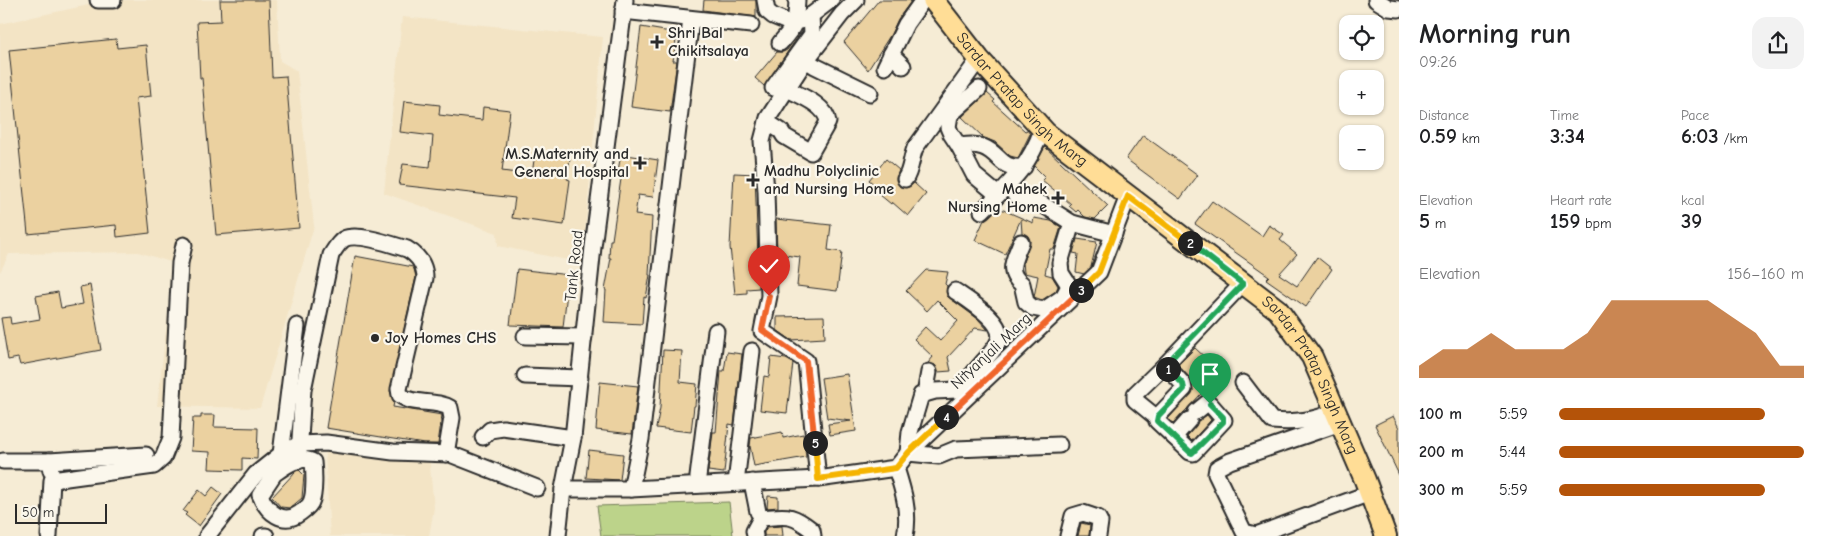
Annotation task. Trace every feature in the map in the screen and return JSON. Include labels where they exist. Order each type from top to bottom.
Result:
[{"type":"main road","name":"Sardar Pratap Singh Marg","points":[[933,0],[979,59],[1042,130],[1278,310],[1312,357],[1366,480],[1386,536]]},
{"type":"street","points":[[98,0],[113,0]]},
{"type":"street","points":[[765,0],[767,11],[773,16],[790,23],[805,20],[831,0]]},
{"type":"street","points":[[780,43],[796,22],[797,0]]},
{"type":"street","points":[[903,66],[888,61],[906,24],[923,0]]},
{"type":"street","points":[[1376,0],[1389,8],[1399,9]]},
{"type":"street","points":[[624,5],[691,20],[751,25]]},
{"type":"street","name":"Tank Road","points":[[558,536],[563,489],[573,438],[593,247],[624,5]]},
{"type":"street","points":[[780,88],[855,8]]},
{"type":"street","points":[[811,15],[812,34],[780,88],[767,122],[762,142],[766,191],[769,296],[762,330],[806,361],[818,479]]},
{"type":"street","points":[[631,489],[641,439],[691,20]]},
{"type":"street","points":[[905,179],[915,148],[979,59]]},
{"type":"street","points":[[806,60],[814,66],[870,93]]},
{"type":"street","points":[[767,122],[781,131],[784,136],[817,155],[828,117],[823,109],[780,88]]},
{"type":"street","points":[[979,89],[950,115],[948,127],[974,175],[998,194]]},
{"type":"street","points":[[982,211],[1024,167],[1035,149],[1042,130]]},
{"type":"street","points":[[959,146],[972,144],[984,147],[1004,163],[1014,168],[1024,167]]},
{"type":"street","points":[[1015,195],[1042,204],[1072,223],[1114,234]]},
{"type":"street","name":"Nityanjali Marg","points":[[896,468],[908,453],[1072,290],[1099,272],[1128,196]]},
{"type":"street","points":[[1021,242],[1012,267],[1013,275],[1022,284],[1026,302],[1033,308],[1044,310],[1072,290],[1061,274],[1060,263],[1072,223]]},
{"type":"street","points":[[298,461],[302,432],[303,390],[331,255],[345,238],[360,237],[408,249],[413,252],[425,268],[425,278],[400,395],[406,400],[443,404],[450,408],[452,418],[447,451]]},
{"type":"street","points":[[52,480],[154,466],[163,458],[171,438],[180,263],[184,245]]},
{"type":"street","points":[[1174,437],[1207,403],[1224,420],[1192,453],[1188,451],[1157,421],[1157,418],[1135,400],[1135,394],[1243,284]]},
{"type":"street","points":[[955,291],[991,319],[998,327],[1000,333],[998,340],[994,349],[957,390],[935,391],[921,395],[910,432],[908,453],[939,456],[956,449],[1059,445]]},
{"type":"street","points":[[269,472],[306,459],[313,462],[312,500],[308,506],[294,517],[284,519],[277,517],[263,501],[297,326]]},
{"type":"street","points":[[697,485],[716,331]]},
{"type":"street","points":[[525,336],[584,337]]},
{"type":"street","points":[[736,483],[752,351]]},
{"type":"street","points":[[1157,418],[1184,389],[1183,384],[1165,365]]},
{"type":"street","points":[[925,394],[929,372]]},
{"type":"street","points":[[525,376],[580,378]]},
{"type":"street","points":[[1243,383],[1272,422],[1291,423],[1309,421],[1336,413]]},
{"type":"street","points":[[1305,413],[1336,413]]},
{"type":"street","points":[[1336,413],[1230,461],[1217,468],[1216,474],[1244,532],[1256,535],[1371,498]]},
{"type":"street","points":[[484,437],[490,430],[503,428],[573,438]]},
{"type":"street","points":[[379,442],[447,451],[450,454],[538,488]]},
{"type":"street","points":[[207,536],[299,444],[326,443],[393,452],[447,451]]},
{"type":"street","points":[[3,461],[49,461],[146,456]]},
{"type":"street","points":[[49,461],[52,480],[49,536]]},
{"type":"street","points":[[563,489],[631,489],[818,479],[896,468],[906,501],[905,536]]},
{"type":"street","points":[[752,482],[758,512]]},
{"type":"street","points":[[1279,536],[1371,498]]},
{"type":"street","points":[[1068,536],[1073,516],[1083,513],[1098,518],[1100,522],[1098,536]]},
{"type":"street","points":[[755,536],[754,531],[761,518],[785,516],[798,519],[812,530],[813,536]]},
{"type":"shaded area","points":[[112,0],[277,0],[280,61],[297,71],[314,226],[260,408],[157,406],[174,263],[138,252],[9,254],[0,272],[0,24]]},
{"type":"shaded area","points":[[402,17],[603,37],[582,263],[498,246],[497,233],[384,193]]},
{"type":"shaded area","points":[[325,452],[429,457],[434,508],[429,536],[330,536]]},
{"type":"green space","points":[[729,502],[733,536],[601,536],[597,506]]},
{"type":"building","points":[[220,0],[269,0],[272,77],[286,76],[299,228],[216,235],[202,78],[200,78],[197,22],[221,21]]},
{"type":"building","points":[[704,0],[756,0],[756,17],[703,10]]},
{"type":"building","points":[[879,0],[912,0],[898,19],[891,34],[868,70],[844,42]]},
{"type":"building","points":[[641,27],[677,33],[673,61],[677,61],[670,112],[631,107]]},
{"type":"building","points":[[802,30],[764,86],[755,78],[777,52],[787,50]]},
{"type":"building","points":[[116,39],[117,48],[146,45],[151,96],[136,98],[150,233],[117,237],[116,225],[28,234],[9,50]]},
{"type":"building","points":[[987,93],[995,100],[993,102],[1030,134],[1018,158],[1010,156],[995,142],[984,138],[962,117]]},
{"type":"building","points":[[404,101],[440,105],[439,115],[482,120],[483,107],[510,110],[502,171],[532,175],[535,152],[570,158],[567,179],[570,180],[564,225],[512,218],[515,198],[399,185],[403,164],[430,167],[433,136],[400,132]]},
{"type":"building","points":[[1143,135],[1198,175],[1180,199],[1126,159]]},
{"type":"building","points":[[1045,147],[1108,206],[1095,219],[1085,217],[1078,210],[1076,212],[1069,206],[1071,204],[1042,180],[1045,177],[1034,166]]},
{"type":"building","points":[[621,154],[658,160],[653,197],[638,195],[635,215],[652,217],[650,275],[646,298],[644,297],[642,324],[604,322],[605,290],[611,258],[609,258],[610,240],[612,240],[622,172],[618,171]]},
{"type":"building","points":[[886,159],[899,170],[896,179],[900,187],[909,187],[914,183],[926,194],[908,216],[892,202],[891,204],[880,195],[883,192],[869,180]]},
{"type":"building","points":[[734,173],[755,174],[759,288],[747,289],[747,293],[735,294],[730,247]]},
{"type":"building","points":[[1212,201],[1262,236],[1269,225],[1284,235],[1280,240],[1297,254],[1279,274],[1297,286],[1317,257],[1332,269],[1306,307],[1266,279],[1269,276],[1195,224]]},
{"type":"building","points":[[999,208],[1033,223],[1034,218],[1051,221],[1061,227],[1054,249],[1050,249],[1045,274],[1052,276],[1058,286],[1056,291],[1042,300],[1034,297],[1038,276],[1024,273],[1023,262],[1030,241],[1028,236],[1022,233],[1021,219],[1005,254],[975,240],[984,220]]},
{"type":"building","points":[[776,219],[831,225],[828,250],[842,252],[837,291],[797,286],[800,257],[777,254]]},
{"type":"building","points":[[1077,239],[1097,242],[1091,267],[1084,274],[1076,272],[1078,254],[1073,253]]},
{"type":"building","name":"Joy Homes CHS","points":[[355,256],[413,267],[414,269],[416,277],[390,391],[394,402],[393,407],[442,415],[438,444],[424,444],[326,428]]},
{"type":"building","points":[[517,269],[569,275],[563,327],[510,325]]},
{"type":"building","points":[[926,270],[948,272],[945,284],[947,286],[947,296],[978,319],[988,330],[975,328],[948,357],[951,371],[938,372],[935,365],[928,363],[933,357],[914,339],[925,327],[940,341],[958,321],[937,300],[927,311],[906,291]]},
{"type":"building","points":[[90,285],[101,350],[20,365],[18,358],[8,360],[1,318],[10,317],[11,324],[40,319],[36,296],[58,292],[61,308],[83,304],[80,287]]},
{"type":"building","points":[[824,316],[825,338],[791,340],[777,330],[777,317]]},
{"type":"building","points":[[1195,348],[1210,362],[1203,369],[1214,380],[1173,424],[1168,419],[1193,391],[1190,378],[1178,365]]},
{"type":"building","points":[[663,350],[682,351],[680,382],[697,384],[691,432],[656,428],[660,408]]},
{"type":"building","points":[[727,352],[742,354],[734,425],[729,424],[724,473],[708,471],[713,432],[716,432],[721,371],[724,371]]},
{"type":"building","points":[[771,357],[786,359],[793,363],[787,413],[760,410],[764,376],[769,377]]},
{"type":"building","points":[[847,374],[856,431],[830,435],[828,424],[851,421],[827,418],[821,378]]},
{"type":"building","points":[[600,382],[638,386],[632,434],[596,430]]},
{"type":"building","points":[[201,415],[215,415],[214,427],[258,428],[257,459],[242,458],[242,470],[209,469],[210,452],[191,451],[193,418],[201,418]]},
{"type":"building","points":[[1207,415],[1211,420],[1192,441],[1187,436],[1198,421]]},
{"type":"building","points":[[1393,416],[1399,428],[1399,475],[1375,425]]},
{"type":"building","points":[[782,432],[783,438],[803,434],[806,457],[754,466],[750,446],[751,438]]},
{"type":"building","points":[[589,450],[623,454],[620,480],[586,478]]},
{"type":"building","points":[[299,470],[304,475],[302,498],[290,508],[281,507],[272,497]]},
{"type":"building","points":[[213,487],[222,494],[199,526],[185,515],[187,513],[183,511],[199,490],[206,496]]},
{"type":"building","points":[[768,496],[778,497],[778,507],[767,508]]},
{"type":"building","points":[[1081,523],[1090,525],[1089,536],[1078,536]]},
{"type":"building","points":[[782,526],[783,536],[764,536],[767,527]]},
{"type":"place","name":"Shri Bal Chikitsalaya","points":[[657,42]]},
{"type":"place","name":"M.S.Maternity and General Hospital","points":[[640,163]]},
{"type":"place","name":"Madhu Polyclinic and Nursing Home","points":[[753,180]]},
{"type":"place","name":"Mahek Nursing Home","points":[[1058,198]]},
{"type":"place","name":"Joy Homes CHS","points":[[375,338]]},
{"type":"route","points":[[769,296],[762,330],[806,361],[818,479],[896,468],[908,453],[1099,272],[1128,196],[1243,284],[1165,365],[1183,384],[1184,389],[1158,416],[1157,421],[1192,453],[1224,420],[1210,404]]}]
